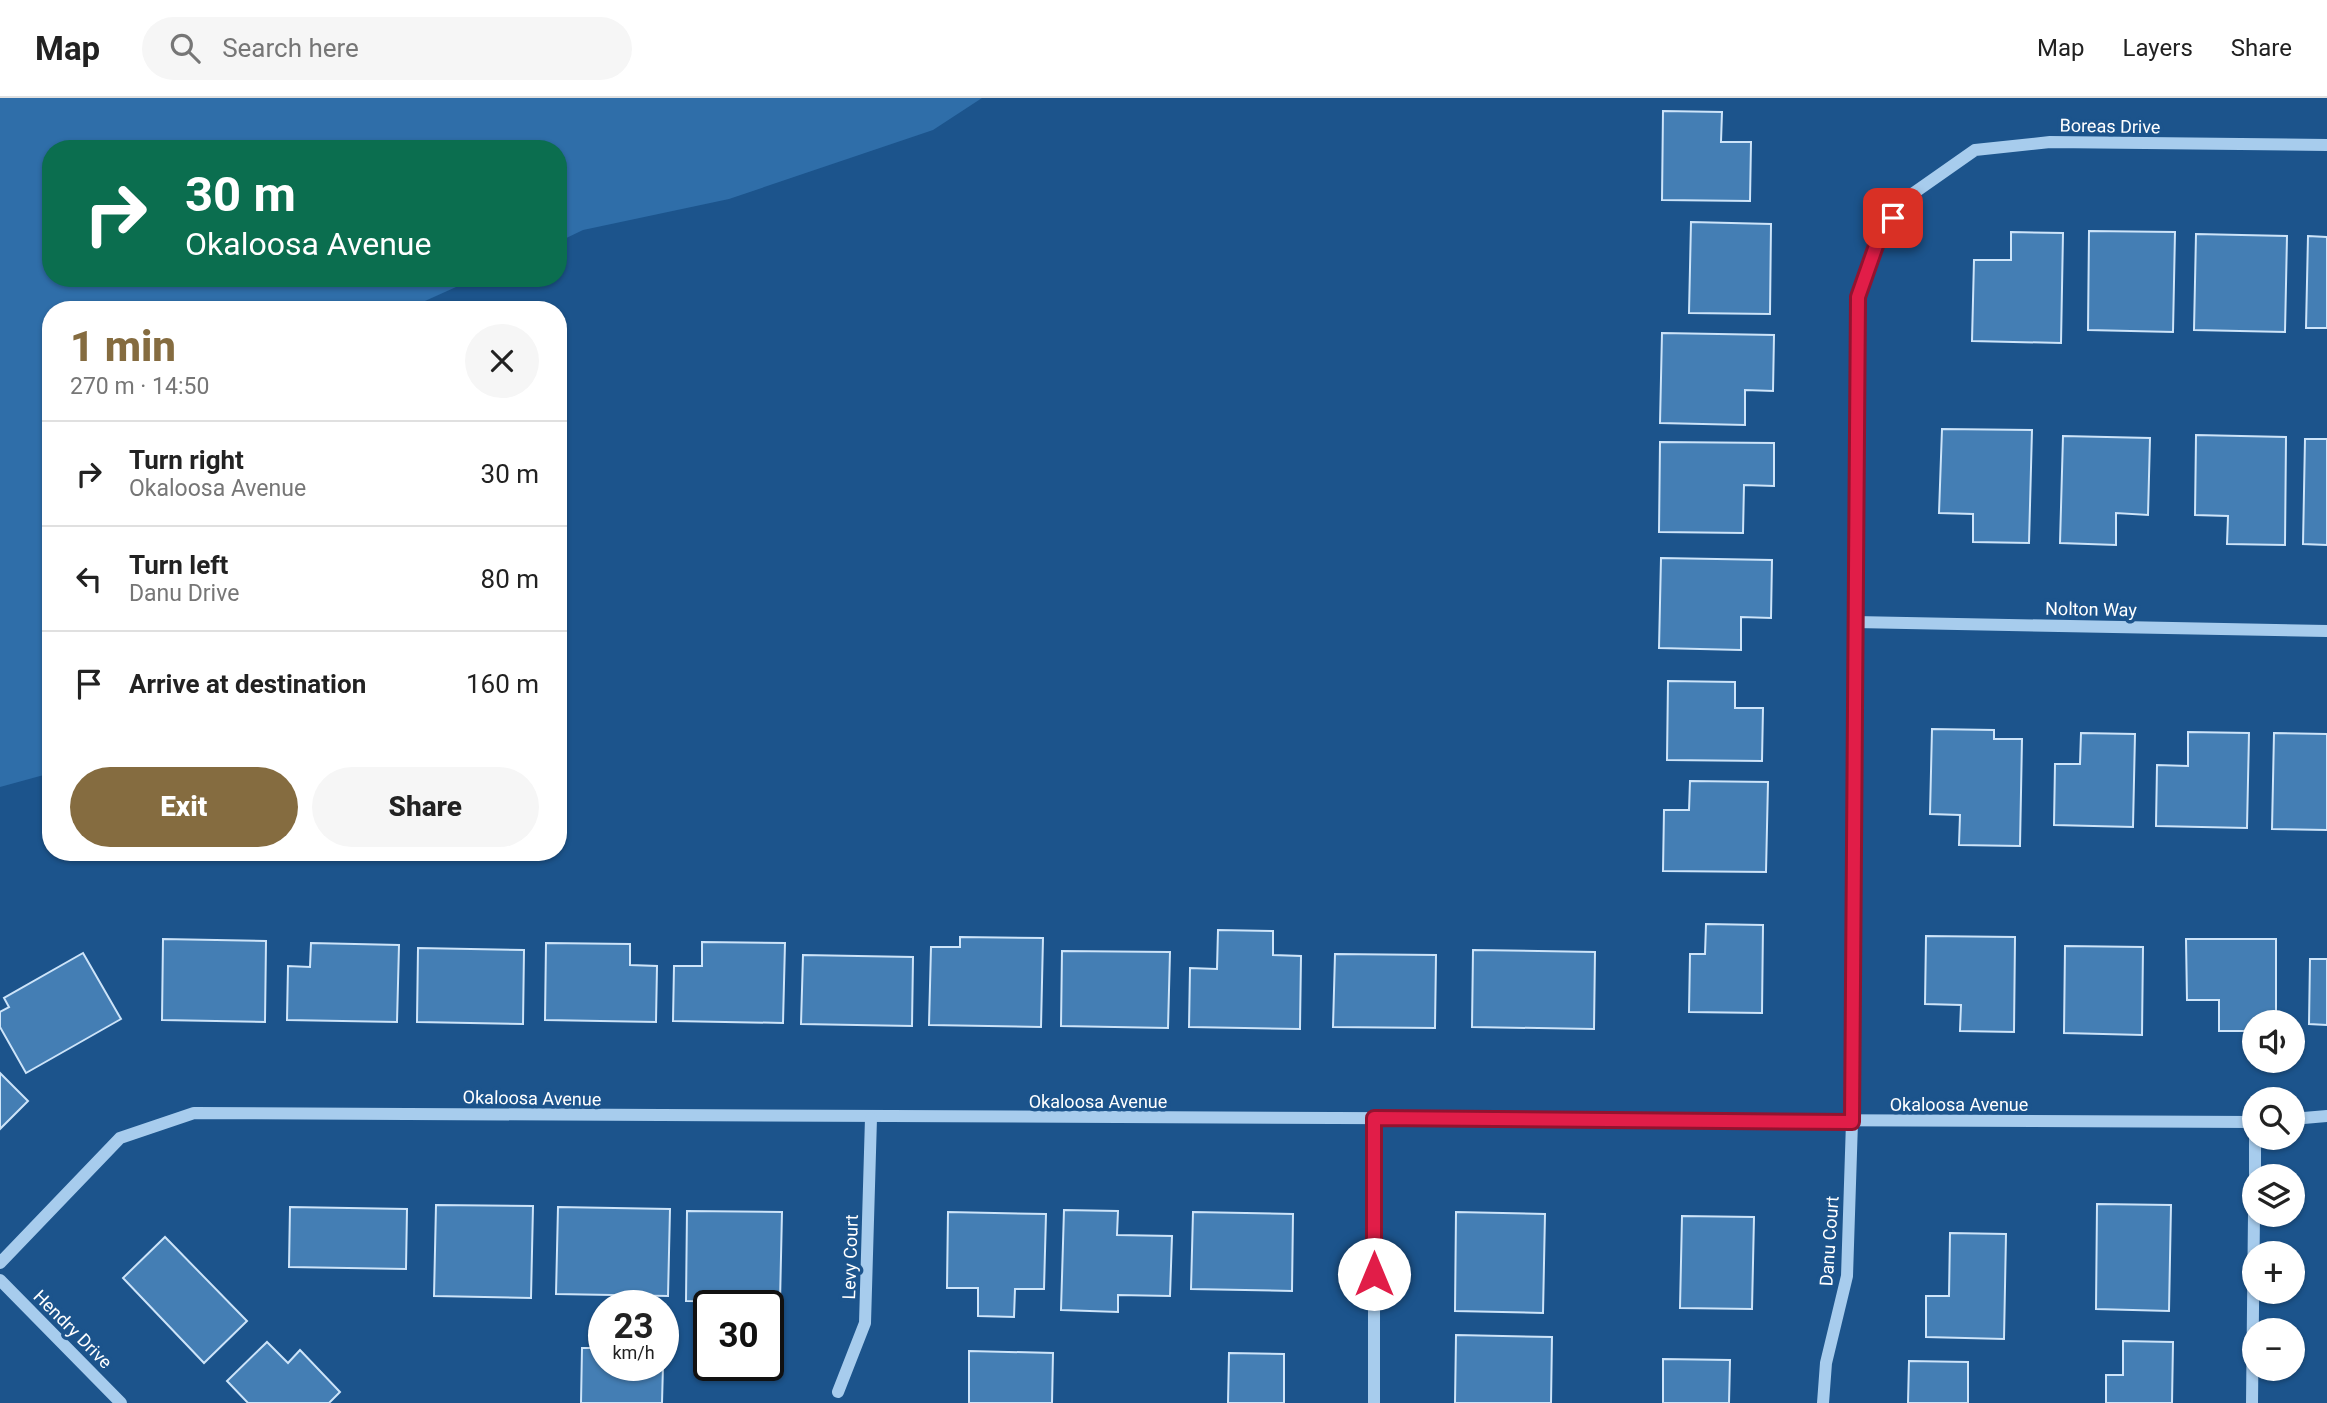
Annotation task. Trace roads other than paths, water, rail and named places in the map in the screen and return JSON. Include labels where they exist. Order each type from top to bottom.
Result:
[{"type":"street","name":"Boreas Drive","points":[[1908,197],[1975,150],[2050,142],[2327,145]]},
{"type":"street","name":"Danu Court","points":[[1824,1403],[1826,1363],[1847,1276],[1852,1122],[1858,297],[1878,240],[1908,197]]},
{"type":"street","name":"Nolton Way","points":[[1855,622],[2327,631]]},
{"type":"street","name":"Okaloosa Avenue","points":[[0,1263],[120,1138],[194,1113],[2242,1122]]},
{"type":"street","points":[[2305,1118],[2327,1116]]},
{"type":"street","name":"Levy Court","points":[[838,1392],[866,1323],[871,1118]]},
{"type":"street","points":[[1374,1118],[1374,1403]]},
{"type":"street","points":[[2252,1403],[2254,1227]]},
{"type":"street","name":"Hendry Drive","points":[[0,1280],[121,1403]]}]
